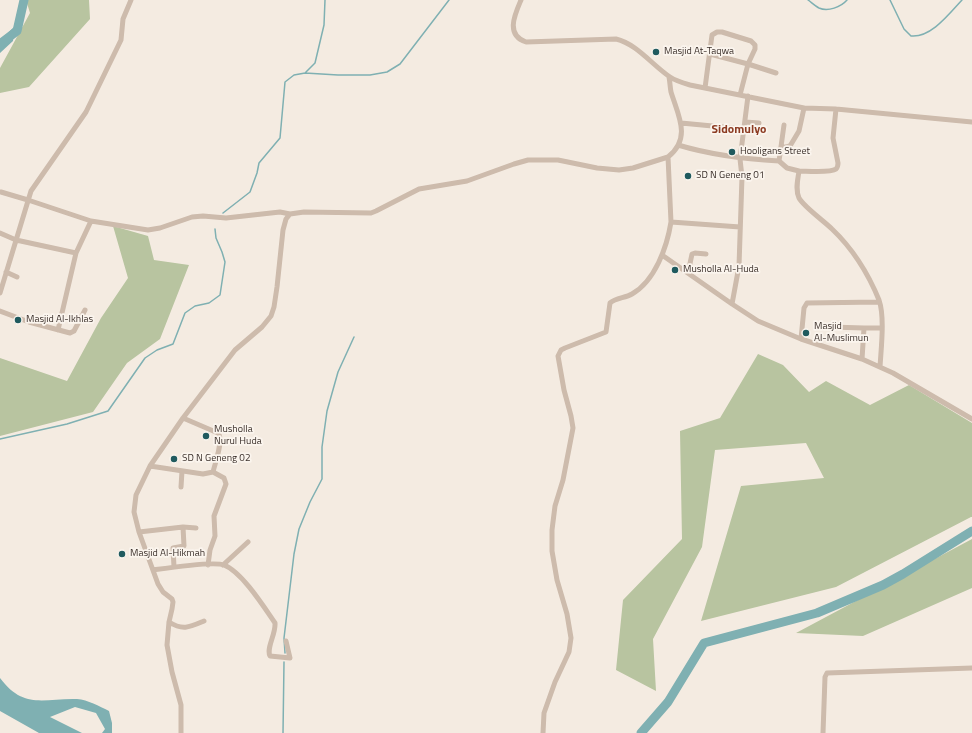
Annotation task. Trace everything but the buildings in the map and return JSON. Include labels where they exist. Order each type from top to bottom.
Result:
[{"type":"street","points":[[0,293],[28,200],[34,186],[80,121],[88,107],[121,40],[123,20],[131,0]]},
{"type":"street","points":[[521,0],[516,11],[513,25],[515,34],[522,40],[532,42],[616,39],[626,42],[669,77],[682,83],[804,108],[836,109],[972,122]]},
{"type":"street","points":[[705,88],[713,34],[722,32],[751,41],[754,44],[755,49],[748,64],[740,95]]},
{"type":"street","points":[[710,54],[776,73]]},
{"type":"street","points":[[0,193],[28,200],[91,221],[148,230],[160,228],[192,217],[233,218],[280,212],[290,214],[304,212],[371,213],[419,189],[468,182],[528,160],[558,160],[598,168],[619,170],[632,168],[668,157],[678,145],[681,123],[671,91],[669,77]]},
{"type":"street","points":[[732,304],[739,266],[742,177],[740,158],[748,96]]},
{"type":"street","points":[[781,148],[790,146],[794,138],[800,132],[804,108]]},
{"type":"street","points":[[678,145],[690,149],[740,158],[779,161],[787,168],[799,171],[830,171],[834,170],[838,163],[832,133],[836,109]]},
{"type":"street","points":[[744,122],[759,123]]},
{"type":"street","points":[[681,123],[744,129]]},
{"type":"street","points":[[779,161],[784,125]]},
{"type":"street","points":[[542,733],[544,713],[569,652],[572,638],[557,580],[552,551],[552,530],[555,506],[563,480],[573,428],[572,416],[564,390],[558,356],[561,350],[565,348],[606,332],[610,303],[637,291],[651,275],[666,246],[671,222],[668,157]]},
{"type":"street","points":[[799,171],[797,190],[800,200],[832,229],[853,252],[869,278],[880,302],[882,328],[880,367]]},
{"type":"street","points":[[181,733],[181,705],[172,672],[168,649],[169,622],[173,601],[161,588],[153,570],[139,532],[134,512],[134,503],[150,466],[183,418],[235,350],[262,327],[272,314],[277,287],[283,230],[286,219],[290,214]]},
{"type":"street","points":[[58,330],[76,253],[91,221]]},
{"type":"street","points":[[671,222],[740,227]]},
{"type":"street","points":[[0,233],[16,240],[76,253]]},
{"type":"street","points":[[688,273],[692,254],[706,254]]},
{"type":"street","points":[[662,255],[758,321],[801,339],[862,359],[894,373],[972,419]]},
{"type":"street","points":[[6,272],[17,277]]},
{"type":"street","points":[[801,339],[804,308],[807,303],[880,302]]},
{"type":"street","points":[[0,311],[29,322],[70,333],[73,332],[85,310]]},
{"type":"street","points":[[830,328],[882,328]]},
{"type":"street","points":[[862,359],[864,328]]},
{"type":"street","points":[[183,418],[220,435],[213,472]]},
{"type":"street","points":[[150,466],[203,474],[213,472],[224,478],[226,484],[214,516],[215,536],[210,550],[208,565]]},
{"type":"street","points":[[181,487],[182,471]]},
{"type":"street","points":[[139,532],[183,527],[196,528]]},
{"type":"street","points":[[174,568],[173,548],[184,546],[183,527]]},
{"type":"street","points":[[223,565],[248,542]]},
{"type":"street","points":[[153,570],[223,565],[239,577],[262,603],[275,623],[273,638],[268,652],[269,656],[290,658],[286,641]]},
{"type":"street","points":[[169,622],[177,627],[185,628],[204,620]]},
{"type":"street","points":[[823,733],[825,677],[827,672],[972,668]]},
{"type":"green space","points":[[26,0],[89,0],[90,19],[29,87],[0,93],[0,68],[30,13]]},
{"type":"green space","points":[[113,226],[148,236],[154,260],[189,265],[160,339],[127,363],[93,412],[0,436],[0,358],[67,381],[101,318],[128,278]]},
{"type":"green space","points":[[758,354],[783,365],[809,392],[826,381],[870,405],[909,385],[972,423],[972,517],[836,587],[701,621],[741,486],[824,478],[806,443],[715,450],[702,547],[653,639],[656,691],[616,670],[623,600],[682,539],[680,431],[720,418]]},
{"type":"green space","points":[[972,539],[972,588],[863,636],[796,633]]},
{"type":"water","points":[[14,27],[13,41],[0,53],[0,40]]},
{"type":"water","points":[[0,678],[18,695],[26,698],[35,700],[77,699],[101,707],[109,711],[112,723],[112,733],[102,733],[105,729],[96,713],[75,707],[50,717],[82,733],[39,733],[0,711]]},
{"type":"waterway","points":[[0,44],[17,31],[24,0]]},
{"type":"waterway","points":[[305,73],[315,63],[324,25],[325,0]]},
{"type":"waterway","points":[[223,213],[250,192],[259,163],[280,138],[285,82],[294,75],[305,73],[370,75],[387,72],[400,64],[449,0]]},
{"type":"waterway","points":[[808,0],[819,8],[823,9],[838,7],[847,0]]},
{"type":"waterway","points":[[890,0],[904,29],[911,36],[918,36],[932,29],[939,24],[962,0]]},
{"type":"waterway","points":[[0,439],[67,424],[108,411],[145,358],[157,350],[173,344],[185,313],[195,306],[209,303],[220,295],[225,262],[216,238],[215,229]]},
{"type":"waterway","points":[[285,653],[284,638],[294,554],[299,529],[310,502],[322,479],[322,447],[327,411],[338,372],[354,337]]},
{"type":"waterway","points":[[641,733],[668,702],[704,643],[817,613],[883,585],[972,531]]},
{"type":"waterway","points":[[283,733],[284,662]]},
{"type":"place","name":"Masjid At-Taqwa","points":[[656,52]]},
{"type":"place","name":"Hooligans Street","points":[[732,152]]},
{"type":"place","name":"SD N Geneng 01","points":[[688,176]]},
{"type":"place","name":"Musholla Al-Huda","points":[[675,270]]},
{"type":"place","name":"Masjid Al-Ikhlas","points":[[18,320]]},
{"type":"place","name":"Masjid Al-Muslimun","points":[[806,333]]},
{"type":"place","name":"Musholla Nurul Huda","points":[[206,436]]},
{"type":"place","name":"SD N Geneng 02","points":[[174,459]]},
{"type":"place","name":"Masjid Al-Hikmah","points":[[122,554]]},
{"type":"district","name":"Sidomulyo","points":[[739,130]]}]
